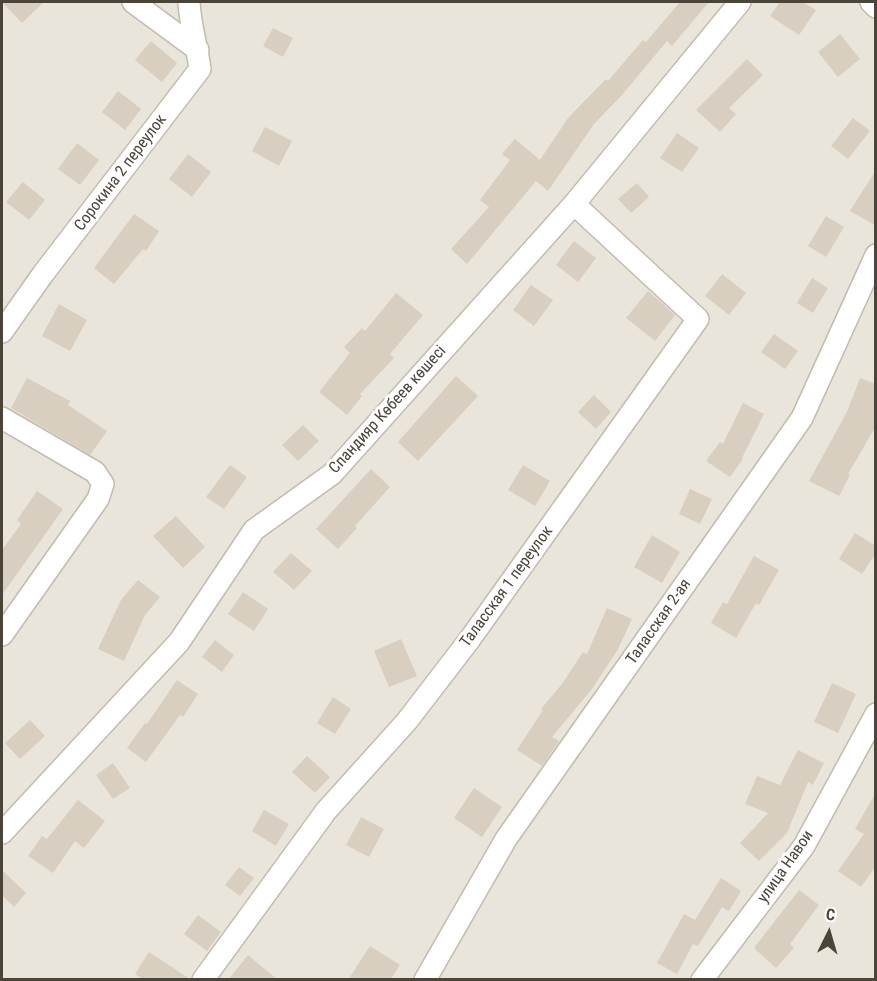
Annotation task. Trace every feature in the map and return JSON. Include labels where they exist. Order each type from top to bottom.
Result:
[{"type":"street","points":[[133,2],[198,50]]},
{"type":"street","name":"Сорокина 2 переулок","points":[[2,332],[200,69],[198,50],[190,24],[189,2]]},
{"type":"street","name":"Спандияр Көбеев көшесі","points":[[2,832],[179,642],[254,530],[332,474],[574,204],[740,2]]},
{"type":"street","points":[[871,2],[876,7]]},
{"type":"street","name":"Таласская 1 переулок","points":[[203,980],[326,811],[407,721],[470,639],[698,319],[574,204]]},
{"type":"street","name":"Таласская 2-ая","points":[[425,980],[506,839],[802,418],[876,255]]},
{"type":"street","points":[[2,418],[95,472],[103,484],[98,499],[2,635]]},
{"type":"street","name":"улица Навои","points":[[702,980],[804,846],[876,714]]},
{"type":"shaded area","points":[[2,2],[875,2],[875,979],[2,979]]},
{"type":"building","points":[[2,2],[44,2],[22,23]]},
{"type":"building","points":[[680,2],[709,2],[672,46],[667,41],[622,95],[594,124],[548,191],[536,181],[467,264],[451,249],[489,207],[480,200],[510,160],[502,154],[515,139],[540,160],[568,118],[606,79],[608,81],[643,40],[646,42]]},
{"type":"building","points":[[780,2],[803,2],[816,10],[799,35],[770,16]]},
{"type":"building","points":[[273,28],[293,38],[283,57],[263,46]]},
{"type":"building","points":[[840,34],[860,59],[838,77],[818,52]]},
{"type":"building","points":[[151,41],[177,63],[162,82],[135,60]]},
{"type":"building","points":[[747,59],[763,75],[729,108],[736,114],[720,132],[696,110]]},
{"type":"building","points":[[118,91],[141,109],[125,130],[102,112]]},
{"type":"building","points":[[853,118],[870,131],[848,159],[831,146]]},
{"type":"building","points":[[265,127],[292,141],[279,166],[252,151]]},
{"type":"building","points":[[677,133],[699,148],[682,172],[660,158]]},
{"type":"building","points":[[77,143],[99,160],[80,185],[58,169]]},
{"type":"building","points":[[188,154],[211,172],[192,197],[169,179]]},
{"type":"building","points":[[876,170],[876,226],[850,211]]},
{"type":"building","points":[[23,182],[45,200],[29,220],[6,202]]},
{"type":"building","points":[[637,183],[649,197],[631,213],[618,199]]},
{"type":"building","points":[[134,214],[159,231],[146,251],[143,249],[114,284],[94,268]]},
{"type":"building","points":[[826,216],[844,227],[826,257],[808,246]]},
{"type":"building","points":[[574,241],[596,258],[578,282],[556,265]]},
{"type":"building","points":[[722,274],[746,293],[729,315],[705,296]]},
{"type":"building","points":[[812,278],[828,288],[813,313],[797,303]]},
{"type":"building","points":[[531,285],[553,300],[534,326],[513,310]]},
{"type":"building","points":[[648,291],[675,315],[655,341],[626,318]]},
{"type":"building","points":[[396,293],[423,315],[390,354],[394,358],[360,394],[362,396],[347,415],[319,392],[350,353],[344,347],[362,328],[365,331]]},
{"type":"building","points":[[59,304],[87,320],[70,351],[42,336]]},
{"type":"building","points":[[774,334],[798,351],[785,369],[761,352]]},
{"type":"building","points":[[456,376],[478,396],[418,461],[398,442]]},
{"type":"building","points":[[27,378],[70,401],[68,405],[107,431],[90,455],[11,408]]},
{"type":"building","points":[[860,378],[876,384],[876,426],[848,474],[850,475],[839,496],[809,481],[847,412]]},
{"type":"building","points":[[594,395],[611,412],[596,429],[578,412]]},
{"type":"building","points":[[743,403],[764,414],[743,459],[730,477],[706,461],[720,442],[723,444]]},
{"type":"building","points":[[303,425],[319,441],[298,461],[282,445]]},
{"type":"building","points":[[230,465],[247,477],[224,509],[206,497]]},
{"type":"building","points":[[523,465],[550,481],[535,506],[508,490]]},
{"type":"building","points":[[371,469],[390,487],[338,549],[316,529]]},
{"type":"building","points":[[690,489],[712,499],[700,524],[679,514]]},
{"type":"building","points":[[37,491],[63,509],[2,595],[2,550],[21,524],[17,520]]},
{"type":"building","points":[[176,516],[205,547],[183,568],[153,536]]},
{"type":"building","points":[[855,533],[876,546],[876,553],[862,574],[839,559]]},
{"type":"building","points":[[652,535],[680,552],[662,583],[634,567]]},
{"type":"building","points":[[291,553],[312,571],[294,590],[273,572]]},
{"type":"building","points":[[754,556],[779,570],[759,605],[756,603],[736,638],[711,623],[723,602],[727,604]]},
{"type":"building","points":[[138,580],[160,597],[145,615],[124,661],[98,649],[121,600]]},
{"type":"building","points":[[243,592],[268,609],[254,631],[228,614]]},
{"type":"building","points":[[607,608],[632,619],[618,649],[592,689],[552,737],[559,741],[542,766],[517,750],[543,710],[541,709],[562,684],[583,652],[587,654]]},
{"type":"building","points":[[401,639],[417,676],[389,687],[374,651]]},
{"type":"building","points":[[215,640],[234,655],[222,672],[202,657]]},
{"type":"building","points":[[177,680],[198,694],[183,717],[180,715],[146,762],[127,748],[145,723],[147,724]]},
{"type":"building","points":[[832,683],[856,694],[838,733],[814,722]]},
{"type":"building","points":[[333,697],[351,709],[335,734],[317,723]]},
{"type":"building","points":[[30,720],[45,736],[20,759],[5,743]]},
{"type":"building","points":[[798,750],[824,763],[813,785],[808,782],[787,833],[759,861],[740,843],[768,813],[745,804],[757,776],[780,785]]},
{"type":"building","points":[[307,756],[330,777],[315,793],[292,772]]},
{"type":"building","points":[[113,763],[130,788],[113,799],[96,775]]},
{"type":"building","points":[[474,788],[502,807],[482,837],[454,818]]},
{"type":"building","points":[[876,792],[876,866],[861,887],[838,871],[864,834],[855,829]]},
{"type":"building","points":[[78,800],[105,821],[84,848],[75,841],[53,873],[28,856],[42,836],[47,839]]},
{"type":"building","points":[[264,810],[289,824],[276,846],[252,831]]},
{"type":"building","points":[[361,817],[384,829],[369,857],[346,845]]},
{"type":"building","points":[[239,867],[254,878],[240,896],[225,885]]},
{"type":"building","points":[[2,870],[26,893],[14,907],[2,895]]},
{"type":"building","points":[[721,878],[741,891],[729,911],[722,907],[698,946],[693,944],[677,974],[657,963],[684,914],[695,920]]},
{"type":"building","points":[[799,890],[819,905],[790,944],[794,948],[776,968],[754,948]]},
{"type":"building","points":[[198,915],[221,932],[207,951],[184,934]]},
{"type":"building","points":[[370,946],[400,965],[390,980],[348,980]]},
{"type":"building","points":[[149,952],[190,980],[144,980],[135,974]]},
{"type":"building","points":[[248,955],[278,980],[228,980]]}]
